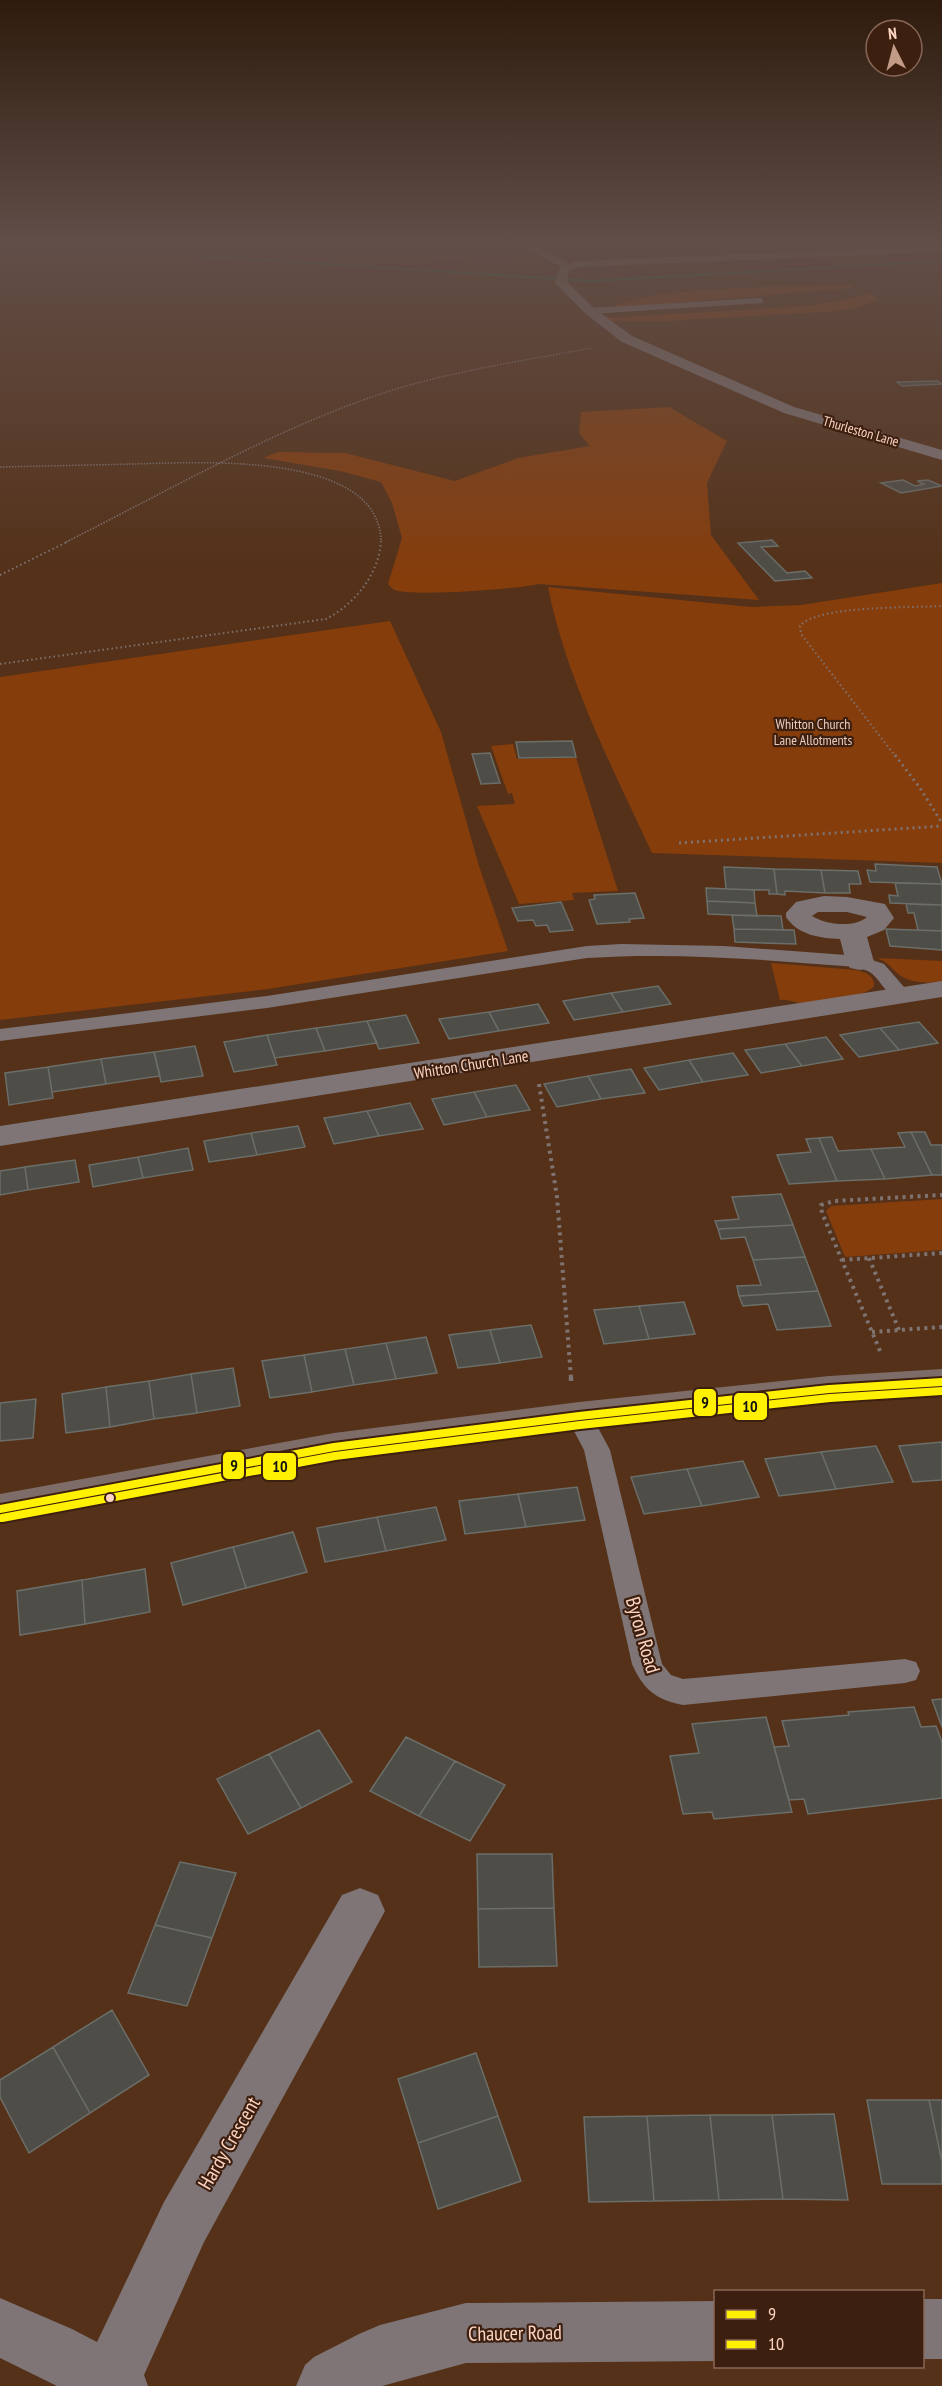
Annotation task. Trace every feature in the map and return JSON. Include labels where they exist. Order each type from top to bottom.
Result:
[{"type":"street","name":"Thurleston Lane","points":[[657,352],[789,410],[942,455]]},
{"type":"street","points":[[852,931],[860,962]]},
{"type":"street","name":"Whitton Church Lane","points":[[0,1136],[942,989]]},
{"type":"street","points":[[0,1509],[334,1447],[579,1416],[829,1389],[942,1382]]},
{"type":"street","name":"Hardy Crescent","points":[[114,2384],[184,2222],[360,1911]]},
{"type":"street","points":[[0,2328],[51,2349],[114,2384]]},
{"type":"street","points":[[924,2329],[942,2329]]},
{"type":"street","name":"Chaucer Road","points":[[326,2386],[335,2378],[380,2355],[466,2332],[714,2331]]},
{"type":"lane","points":[[0,1035],[267,1002],[587,952],[632,948],[689,948],[860,962],[877,968],[902,995]]},
{"type":"lane","name":"Byron Road","points":[[579,1416],[597,1450],[647,1664],[652,1676],[660,1685],[672,1691],[683,1692],[905,1671]]},
{"type":"path","points":[[0,575],[296,427],[394,390],[454,373],[550,354],[570,352]]},
{"type":"path","points":[[0,467],[223,462],[314,474],[344,486],[369,506],[381,530],[378,560],[358,598],[345,611],[326,619],[0,664]]},
{"type":"path","points":[[679,843],[942,824],[920,788],[801,634],[800,626],[805,620],[828,612],[942,606]]},
{"type":"path","points":[[530,1055],[535,1064],[538,1079],[557,1197],[572,1391],[579,1416]]},
{"type":"path","points":[[894,1385],[821,1206],[834,1202],[942,1195]]},
{"type":"path","points":[[842,1260],[942,1253]]},
{"type":"path","points":[[869,1258],[899,1330]]},
{"type":"path","points":[[872,1332],[942,1327]]},
{"type":"green space","points":[[669,407],[727,441],[707,483],[711,535],[759,600],[539,584],[489,590],[422,593],[395,590],[388,584],[402,538],[392,503],[381,482],[340,471],[263,458],[278,452],[345,453],[455,481],[518,458],[590,446],[579,433],[581,412]]},
{"type":"green space","name":"Whitton Church Lane Allotments","points":[[942,583],[942,863],[652,853],[592,723],[566,655],[548,587],[751,607],[801,605]]},
{"type":"green space","points":[[390,621],[441,732],[479,866],[508,951],[268,989],[0,1020],[0,677]]},
{"type":"green space","points":[[513,744],[517,759],[576,758],[618,891],[572,893],[574,900],[519,904],[477,806],[515,804],[512,793],[508,794],[491,746]]},
{"type":"green space","points":[[877,958],[942,961],[942,982],[906,979]]},
{"type":"green space","points":[[771,963],[856,970],[871,977],[874,986],[853,996],[823,1002],[807,1004],[780,1000]]},
{"type":"green space","points":[[942,1199],[942,1250],[845,1257],[826,1211],[831,1206]]},
{"type":"building","points":[[938,381],[942,384],[902,386],[897,382]]},
{"type":"building","points":[[903,480],[915,486],[924,484],[917,481],[928,480],[942,486],[901,493],[881,483]]},
{"type":"building","points":[[772,540],[778,546],[761,547],[787,573],[805,571],[812,578],[775,581],[738,543]]},
{"type":"building","points":[[572,741],[576,757],[519,758],[516,742]]},
{"type":"building","points":[[490,753],[500,783],[481,784],[472,754]]},
{"type":"building","points":[[875,864],[937,867],[942,884],[870,882],[867,870],[876,871]]},
{"type":"building","points":[[724,867],[774,869],[777,894],[769,894],[769,890],[726,889]]},
{"type":"building","points":[[774,869],[821,870],[825,893],[785,891],[785,895],[777,894]]},
{"type":"building","points":[[821,870],[858,871],[861,884],[849,884],[850,893],[825,893]]},
{"type":"building","points":[[895,883],[942,884],[942,905],[890,903],[889,895],[898,896]]},
{"type":"building","points":[[706,888],[754,890],[755,903],[707,901]]},
{"type":"building","points":[[635,893],[644,918],[629,919],[630,922],[597,924],[589,900],[595,899],[594,895]]},
{"type":"building","points":[[707,901],[755,903],[757,916],[708,914]]},
{"type":"building","points":[[561,902],[573,930],[550,932],[547,925],[536,926],[533,920],[518,921],[512,908]]},
{"type":"building","points":[[906,904],[942,905],[942,931],[918,930],[914,913],[908,913]]},
{"type":"building","points":[[732,915],[781,916],[783,930],[734,929]]},
{"type":"building","points":[[734,929],[794,930],[796,944],[735,942]]},
{"type":"building","points":[[886,929],[942,931],[942,950],[890,946]]},
{"type":"building","points":[[658,986],[671,1004],[623,1012],[611,993]]},
{"type":"building","points":[[611,993],[623,1012],[574,1020],[563,1001]]},
{"type":"building","points":[[538,1004],[549,1023],[499,1031],[489,1012]]},
{"type":"building","points":[[489,1012],[499,1031],[449,1039],[439,1019]]},
{"type":"building","points":[[406,1015],[419,1043],[379,1049],[367,1021]]},
{"type":"building","points":[[367,1021],[377,1043],[325,1051],[316,1028]]},
{"type":"building","points":[[919,1022],[938,1043],[899,1050],[880,1028]]},
{"type":"building","points":[[316,1028],[325,1051],[275,1058],[267,1035]]},
{"type":"building","points":[[880,1028],[899,1050],[859,1057],[840,1035]]},
{"type":"building","points":[[267,1035],[277,1065],[234,1072],[224,1042]]},
{"type":"building","points":[[826,1037],[843,1059],[802,1066],[785,1044]]},
{"type":"building","points":[[785,1044],[802,1066],[761,1073],[745,1050]]},
{"type":"building","points":[[195,1046],[203,1076],[161,1082],[154,1052]]},
{"type":"building","points":[[154,1052],[160,1076],[106,1084],[101,1059]]},
{"type":"building","points":[[733,1053],[748,1075],[703,1082],[689,1060]]},
{"type":"building","points":[[101,1059],[106,1084],[52,1092],[48,1067]]},
{"type":"building","points":[[689,1060],[703,1082],[659,1090],[644,1068]]},
{"type":"building","points":[[48,1067],[53,1098],[9,1105],[5,1073]]},
{"type":"building","points":[[631,1069],[645,1093],[601,1099],[588,1076]]},
{"type":"building","points":[[588,1076],[601,1099],[557,1107],[544,1084]]},
{"type":"building","points":[[516,1085],[530,1110],[487,1117],[474,1092]]},
{"type":"building","points":[[474,1092],[487,1117],[444,1125],[432,1099]]},
{"type":"building","points":[[410,1103],[423,1129],[379,1136],[367,1111]]},
{"type":"building","points":[[367,1111],[379,1136],[334,1144],[324,1118]]},
{"type":"building","points":[[298,1126],[305,1147],[257,1155],[251,1133]]},
{"type":"building","points":[[911,1132],[925,1132],[931,1145],[942,1145],[942,1175],[932,1175]]},
{"type":"building","points":[[911,1132],[932,1175],[885,1179],[871,1149],[905,1147],[898,1133]]},
{"type":"building","points":[[251,1133],[257,1155],[209,1162],[204,1141]]},
{"type":"building","points":[[832,1137],[838,1151],[871,1149],[885,1179],[837,1181],[819,1138]]},
{"type":"building","points":[[819,1138],[837,1181],[789,1184],[777,1155],[811,1152],[806,1139]]},
{"type":"building","points":[[188,1148],[193,1170],[143,1178],[138,1157]]},
{"type":"building","points":[[138,1157],[143,1178],[93,1187],[89,1165]]},
{"type":"building","points":[[75,1160],[79,1182],[28,1190],[25,1167]]},
{"type":"building","points":[[25,1167],[28,1190],[0,1195],[0,1171]]},
{"type":"building","points":[[781,1194],[793,1225],[718,1229],[715,1221],[739,1219],[732,1197]]},
{"type":"building","points":[[793,1225],[805,1257],[753,1260],[745,1237],[721,1239],[718,1229]]},
{"type":"building","points":[[805,1257],[818,1291],[739,1296],[737,1286],[761,1285],[753,1260]]},
{"type":"building","points":[[818,1291],[831,1326],[777,1330],[768,1304],[743,1306],[739,1296]]},
{"type":"building","points":[[684,1302],[695,1334],[649,1339],[639,1306]]},
{"type":"building","points":[[639,1306],[649,1339],[604,1344],[594,1310]]},
{"type":"building","points":[[531,1325],[542,1357],[500,1363],[490,1330]]},
{"type":"building","points":[[490,1330],[500,1363],[458,1368],[449,1335]]},
{"type":"building","points":[[426,1337],[437,1373],[396,1379],[386,1343]]},
{"type":"building","points":[[386,1343],[396,1379],[354,1385],[345,1349]]},
{"type":"building","points":[[345,1349],[354,1385],[312,1392],[304,1355]]},
{"type":"building","points":[[304,1355],[312,1392],[270,1398],[262,1361]]},
{"type":"building","points":[[233,1368],[240,1406],[197,1413],[191,1374]]},
{"type":"building","points":[[191,1374],[197,1413],[154,1419],[149,1381]]},
{"type":"building","points":[[149,1381],[154,1419],[110,1427],[106,1387]]},
{"type":"building","points":[[106,1387],[110,1427],[66,1433],[62,1394]]},
{"type":"building","points":[[36,1399],[33,1438],[0,1441],[0,1403]]},
{"type":"building","points":[[942,1442],[942,1480],[913,1482],[899,1446]]},
{"type":"building","points":[[876,1446],[893,1482],[836,1489],[821,1452]]},
{"type":"building","points":[[821,1452],[836,1489],[779,1496],[765,1459]]},
{"type":"building","points":[[743,1461],[759,1497],[702,1506],[687,1469]]},
{"type":"building","points":[[687,1469],[702,1506],[644,1514],[631,1477]]},
{"type":"building","points":[[577,1487],[585,1520],[526,1527],[518,1494]]},
{"type":"building","points":[[518,1494],[526,1527],[465,1534],[459,1501]]},
{"type":"building","points":[[436,1507],[446,1540],[386,1551],[377,1517]]},
{"type":"building","points":[[377,1517],[386,1551],[325,1562],[317,1528]]},
{"type":"building","points":[[293,1532],[307,1572],[246,1588],[233,1547]]},
{"type":"building","points":[[233,1547],[246,1588],[183,1605],[171,1563]]},
{"type":"building","points":[[145,1569],[150,1612],[85,1624],[82,1580]]},
{"type":"building","points":[[82,1580],[85,1624],[20,1635],[17,1591]]},
{"type":"building","points":[[942,1699],[942,1727],[932,1700]]},
{"type":"building","points":[[914,1707],[921,1727],[936,1726],[942,1742],[942,1798],[808,1814],[804,1799],[789,1800],[774,1747],[789,1746],[782,1721],[849,1715],[848,1712]]},
{"type":"building","points":[[766,1717],[792,1812],[714,1819],[712,1812],[683,1814],[670,1756],[699,1753],[692,1724]]},
{"type":"building","points":[[319,1730],[352,1782],[301,1808],[269,1754]]},
{"type":"building","points":[[406,1737],[455,1761],[419,1816],[370,1791]]},
{"type":"building","points":[[269,1754],[301,1808],[248,1834],[217,1779]]},
{"type":"building","points":[[455,1761],[505,1785],[470,1841],[419,1816]]},
{"type":"building","points":[[477,1854],[552,1854],[554,1908],[478,1909]]},
{"type":"building","points":[[180,1862],[236,1873],[212,1938],[155,1925]]},
{"type":"building","points":[[554,1908],[557,1966],[479,1967],[478,1909]]},
{"type":"building","points":[[155,1925],[212,1938],[187,2006],[128,1993]]},
{"type":"building","points":[[112,2010],[149,2075],[90,2113],[53,2047]]},
{"type":"building","points":[[53,2047],[90,2113],[29,2153],[0,2097],[0,2080]]},
{"type":"building","points":[[476,2053],[498,2116],[418,2143],[398,2079]]},
{"type":"building","points":[[867,2100],[929,2100],[942,2162],[942,2184],[882,2184]]},
{"type":"building","points":[[929,2100],[942,2100],[942,2162]]},
{"type":"building","points":[[834,2114],[848,2200],[783,2199],[772,2115]]},
{"type":"building","points":[[710,2115],[772,2115],[783,2199],[719,2200]]},
{"type":"building","points":[[710,2115],[719,2200],[654,2201],[647,2116]]},
{"type":"building","points":[[498,2116],[521,2181],[438,2209],[418,2143]]},
{"type":"building","points":[[647,2116],[654,2201],[589,2202],[584,2117]]},
{"type":"transit line","name":"9","points":[[0,1509],[334,1447],[579,1416],[829,1389],[942,1382]]},
{"type":"transit line","name":"10","points":[[2,1518],[335,1456],[580,1425],[830,1398],[942,1391]]}]
